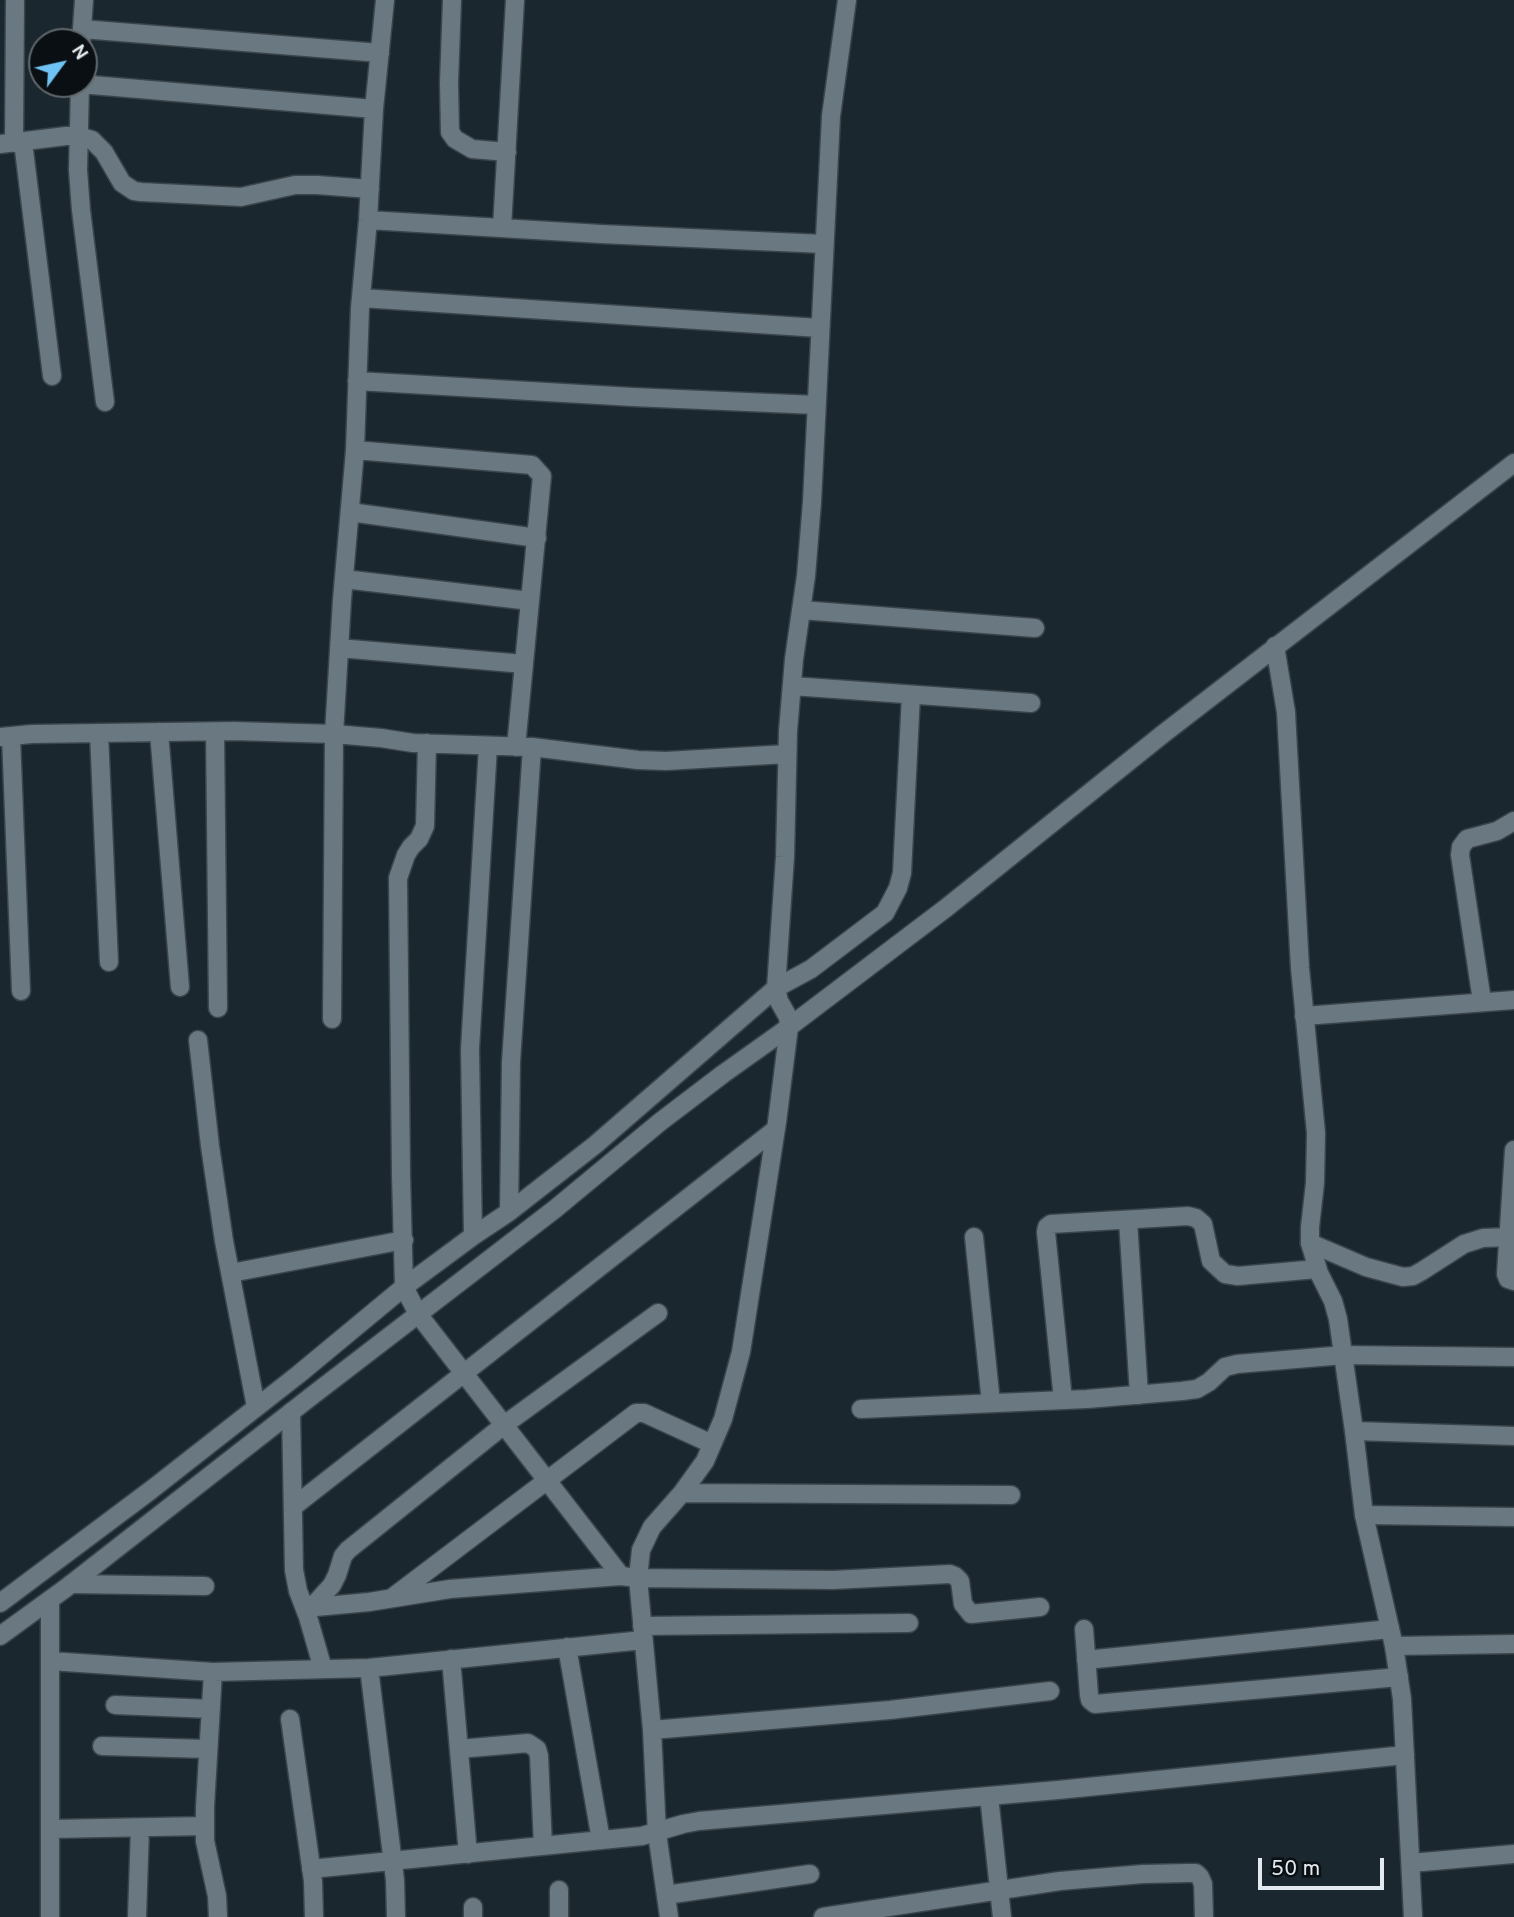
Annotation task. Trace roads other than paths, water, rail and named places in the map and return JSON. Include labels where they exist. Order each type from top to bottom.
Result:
[{"type":"street","points":[[82,28],[84,0]]},
{"type":"street","points":[[331,1019],[334,734],[355,450],[361,298],[374,109],[385,0]]},
{"type":"street","points":[[452,0],[450,132],[454,139],[472,149],[507,152]]},
{"type":"street","points":[[502,228],[515,0]]},
{"type":"street","points":[[630,1577],[652,1527],[682,1493],[705,1461],[723,1419],[741,1352],[776,1129],[783,1008],[785,857],[792,686],[807,564],[831,116],[847,0]]},
{"type":"street","points":[[15,2],[12,143],[52,376]]},
{"type":"street","points":[[98,37],[380,53]]},
{"type":"street","points":[[98,86],[374,109]]},
{"type":"street","points":[[79,98],[81,210],[105,402]]},
{"type":"street","points":[[12,143],[78,136],[92,140],[100,146],[122,183],[141,192],[241,197],[295,185],[370,189]]},
{"type":"street","points":[[368,220],[824,244]]},
{"type":"street","points":[[361,298],[819,328]]},
{"type":"street","points":[[357,381],[816,405]]},
{"type":"street","points":[[355,450],[532,466],[542,476],[524,664],[524,747],[511,1062],[509,1212]]},
{"type":"street","points":[[0,1604],[57,1582],[291,1412],[411,1300],[473,1236],[783,1008],[946,908],[1275,646],[1514,463]]},
{"type":"street","points":[[350,512],[537,538]]},
{"type":"street","points":[[344,579],[530,601]]},
{"type":"street","points":[[801,610],[1035,628]]},
{"type":"street","points":[[1275,646],[1286,712],[1296,909],[1316,1133],[1310,1243],[1317,1269],[1333,1301],[1344,1355],[1364,1515],[1399,1677],[1413,1917]]},
{"type":"street","points":[[339,648],[524,664]]},
{"type":"street","points":[[792,686],[1031,703]]},
{"type":"street","points":[[0,1636],[57,1582],[256,1407],[411,1300],[555,1209],[723,1073],[783,1008],[811,969],[885,913],[902,873],[911,695]]},
{"type":"street","points":[[159,732],[180,987]]},
{"type":"street","points":[[215,732],[218,1008]]},
{"type":"street","points":[[99,733],[109,962]]},
{"type":"street","points":[[22,991],[3,734],[334,734],[427,743],[524,747],[666,761],[788,754]]},
{"type":"street","points":[[427,743],[425,826],[419,839],[406,855],[398,878],[401,1175],[404,1240],[411,1300],[547,1480],[630,1577],[642,1633],[652,1730],[657,1833],[669,1917]]},
{"type":"street","points":[[473,1236],[470,1049],[488,746]]},
{"type":"street","points":[[1482,1002],[1461,847],[1467,839],[1497,831],[1514,821]]},
{"type":"street","points":[[1304,1016],[1514,1000]]},
{"type":"street","points":[[198,1040],[210,1146],[256,1407]]},
{"type":"street","points":[[293,1507],[776,1129]]},
{"type":"street","points":[[1514,1150],[1506,1275],[1514,1281]]},
{"type":"street","points":[[1063,1400],[1047,1227],[1059,1222],[1196,1217],[1203,1224],[1211,1261],[1226,1274],[1238,1276],[1317,1269]]},
{"type":"street","points":[[1128,1220],[1139,1395]]},
{"type":"street","points":[[974,1237],[991,1403]]},
{"type":"street","points":[[1310,1243],[1366,1267],[1404,1277],[1413,1276],[1464,1244],[1483,1238],[1508,1237]]},
{"type":"street","points":[[231,1273],[404,1240]]},
{"type":"street","points":[[308,1608],[332,1585],[348,1550],[504,1425],[658,1313]]},
{"type":"street","points":[[860,1409],[1063,1400],[1197,1389],[1225,1367],[1237,1364],[1344,1355],[1514,1357]]},
{"type":"street","points":[[291,1412],[294,1570],[298,1591],[308,1608],[323,1669]]},
{"type":"street","points":[[391,1599],[636,1413],[644,1413],[712,1444]]},
{"type":"street","points":[[1354,1431],[1514,1436]]},
{"type":"street","points":[[682,1493],[1010,1495]]},
{"type":"street","points":[[1364,1515],[1514,1517]]},
{"type":"street","points":[[308,1608],[450,1589],[630,1577],[833,1580],[950,1574],[960,1581],[963,1604],[971,1614],[1040,1607]]},
{"type":"street","points":[[57,1582],[205,1586]]},
{"type":"street","points":[[50,1917],[50,1661],[57,1582]]},
{"type":"street","points":[[50,1661],[214,1672],[369,1668],[567,1647],[642,1633],[909,1623]]},
{"type":"street","points":[[1084,1629],[1090,1700],[1095,1704],[1399,1677]]},
{"type":"street","points":[[1086,1660],[1392,1638],[1514,1644]]},
{"type":"street","points":[[567,1647],[601,1840]]},
{"type":"street","points":[[451,1659],[468,1854]]},
{"type":"street","points":[[369,1668],[393,1862],[396,1917]]},
{"type":"street","points":[[214,1672],[205,1841],[217,1896],[218,1917]]},
{"type":"street","points":[[652,1730],[890,1710],[1050,1691]]},
{"type":"street","points":[[115,1705],[211,1709]]},
{"type":"street","points":[[290,1719],[311,1870],[314,1917]]},
{"type":"street","points":[[459,1749],[528,1743],[537,1749],[543,1846]]},
{"type":"street","points":[[102,1746],[208,1749]]},
{"type":"street","points":[[311,1870],[657,1833],[699,1821],[989,1796],[1405,1755]]},
{"type":"street","points":[[989,1796],[1002,1917]]},
{"type":"street","points":[[51,1829],[205,1826]]},
{"type":"street","points":[[137,1917],[140,1828]]},
{"type":"street","points":[[1411,1863],[1514,1854]]},
{"type":"street","points":[[823,1917],[1060,1881],[1143,1874],[1196,1873],[1203,1884],[1204,1917]]},
{"type":"street","points":[[666,1895],[810,1874]]},
{"type":"street","points":[[559,1890],[559,1917]]}]
